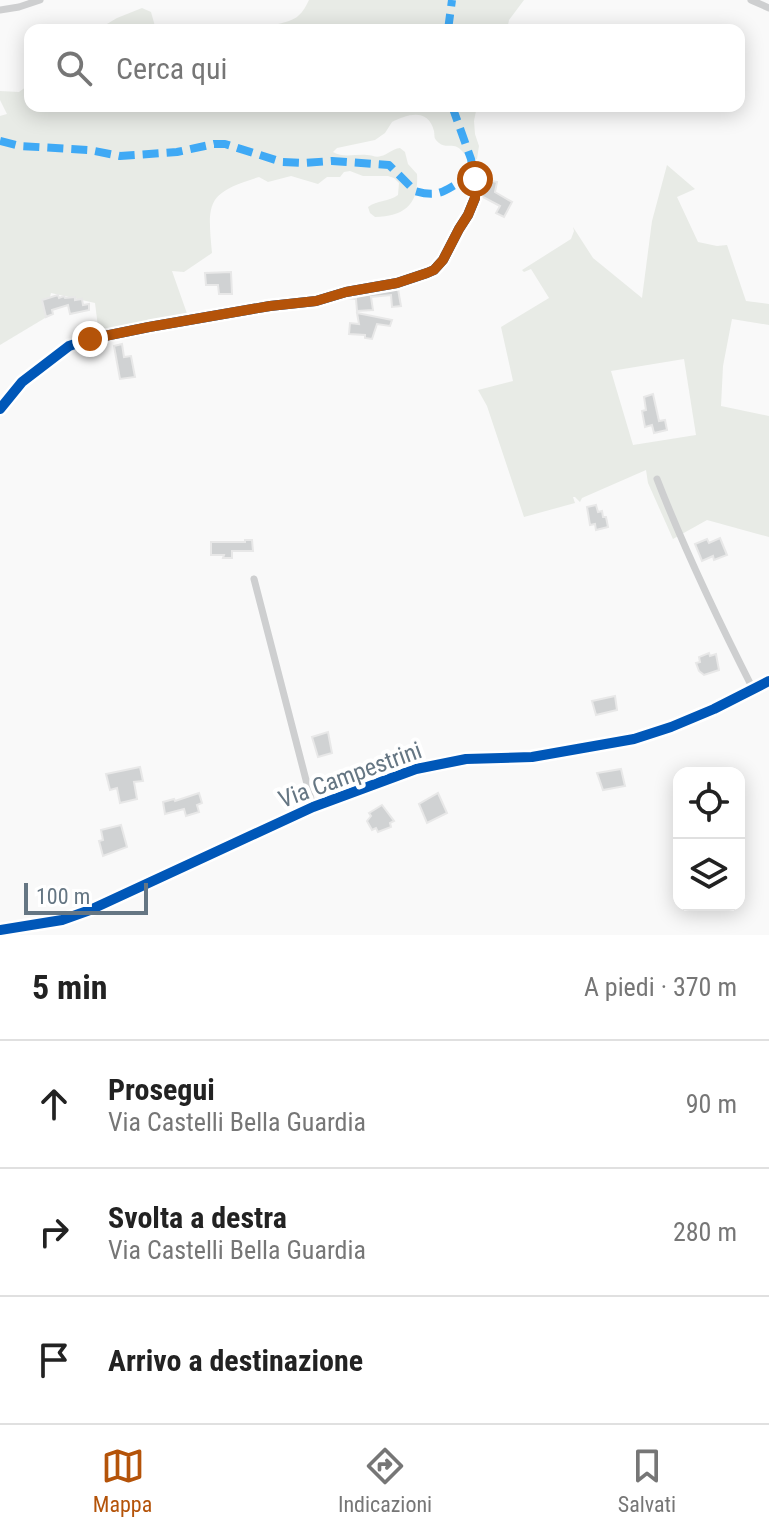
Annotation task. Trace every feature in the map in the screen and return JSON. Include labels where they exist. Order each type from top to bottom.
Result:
[{"type":"street","points":[[0,10],[40,0]]},
{"type":"street","points":[[751,0],[769,8]]},
{"type":"street","points":[[0,409],[22,382],[60,351],[80,343],[149,327],[316,301],[397,283],[434,270],[443,260],[473,203],[476,188],[474,176]]},
{"type":"street","points":[[657,479],[708,600],[753,689]]},
{"type":"street","name":"Via Campestrini","points":[[254,579],[313,807]]},
{"type":"street","name":"Via Campestrini","points":[[0,930],[62,920],[90,910],[313,807],[416,769],[466,759],[532,757],[634,739],[671,727],[769,681]]},
{"type":"shaded area","points":[[309,0],[524,0],[508,24],[278,24],[292,20],[303,11]]},
{"type":"shaded area","points":[[142,8],[151,12],[154,24],[107,24]]},
{"type":"shaded area","points":[[24,88],[24,112],[476,112],[475,134],[479,146],[477,159],[471,161],[457,147],[439,143],[431,124],[417,115],[392,122],[385,133],[375,140],[337,148],[333,152],[337,154],[379,157],[400,148],[405,152],[408,164],[417,174],[416,193],[402,211],[386,216],[375,217],[368,207],[398,195],[399,183],[388,176],[363,176],[350,171],[340,177],[327,177],[318,184],[291,176],[268,182],[259,177],[229,188],[220,194],[211,210],[212,253],[184,272],[172,271],[190,322],[133,328],[100,343],[95,303],[51,293],[45,318],[0,345],[0,116],[7,114],[0,100],[0,91],[19,92]]},
{"type":"shaded area","points":[[667,165],[695,189],[677,197],[698,242],[727,245],[746,301],[769,304],[769,325],[732,319],[723,366],[721,406],[769,416],[769,537],[707,520],[673,539],[648,483],[646,470],[582,498],[580,502],[573,497],[575,503],[524,517],[487,406],[478,390],[513,381],[501,327],[549,298],[531,269],[522,270],[571,239],[573,227],[593,258],[642,298],[652,221]],"holes":[[[684,359],[696,435],[633,445],[611,371]]]},
{"type":"building","points":[[483,179],[497,182],[495,192],[512,202],[504,217],[496,213],[500,206],[481,196]]},
{"type":"building","points":[[231,272],[232,294],[219,294],[218,285],[206,285],[205,273]]},
{"type":"building","points":[[398,289],[401,306],[392,307],[391,295],[371,297],[373,310],[357,311],[356,299],[347,298]]},
{"type":"building","points":[[58,295],[59,298],[82,299],[83,305],[89,304],[89,310],[70,314],[68,305],[52,310],[53,314],[46,317],[42,300]]},
{"type":"building","points":[[357,313],[392,320],[390,326],[377,324],[372,339],[365,338],[365,335],[349,334],[350,323],[359,324]]},
{"type":"building","points":[[122,344],[124,357],[131,356],[135,377],[120,379],[114,346]]},
{"type":"building","points":[[653,394],[659,421],[665,420],[667,430],[654,433],[652,425],[645,427],[642,411],[646,410],[644,397]]},
{"type":"building","points":[[596,505],[598,512],[602,511],[603,517],[606,517],[608,527],[596,530],[595,524],[590,525],[587,507]]},
{"type":"building","points":[[720,538],[727,555],[702,561],[695,544]]},
{"type":"building","points":[[252,540],[253,551],[232,551],[232,558],[211,555],[211,542]]},
{"type":"building","points":[[709,653],[710,656],[716,654],[719,670],[704,675],[696,663],[700,662],[699,657]]},
{"type":"building","points":[[615,696],[617,710],[596,715],[592,701]]},
{"type":"building","points":[[328,732],[332,753],[318,757],[312,737]]},
{"type":"building","points":[[140,767],[143,781],[134,782],[137,799],[120,803],[117,788],[110,790],[106,774]]},
{"type":"building","points":[[621,769],[625,786],[603,790],[597,773]]},
{"type":"building","points":[[199,793],[202,803],[197,805],[199,812],[186,816],[184,809],[165,814],[163,802]]},
{"type":"building","points":[[438,793],[447,813],[427,823],[419,804]]},
{"type":"building","points":[[382,805],[394,821],[390,823],[391,827],[378,832],[376,828],[372,830],[367,821],[371,816],[369,813]]},
{"type":"building","points":[[121,825],[127,847],[103,856],[99,841],[103,840],[101,830]]},
{"type":"marked path","points":[[449,24],[452,0]]},
{"type":"marked path","points":[[0,141],[20,146],[89,150],[120,156],[177,152],[225,144],[282,162],[332,161],[389,165],[415,191],[434,194],[474,176],[454,112]]},
{"type":"cycle path","points":[[0,409],[22,382],[69,346],[90,339],[270,306],[316,301],[397,283],[434,270],[468,215],[475,198],[474,176]]},
{"type":"cycle path","points":[[0,930],[62,920],[90,910],[313,807],[416,769],[466,759],[532,757],[634,739],[714,709],[769,681]]},
{"type":"route","points":[[90,339],[270,306],[316,301],[427,273],[443,260],[468,215],[475,198],[475,179]]}]
